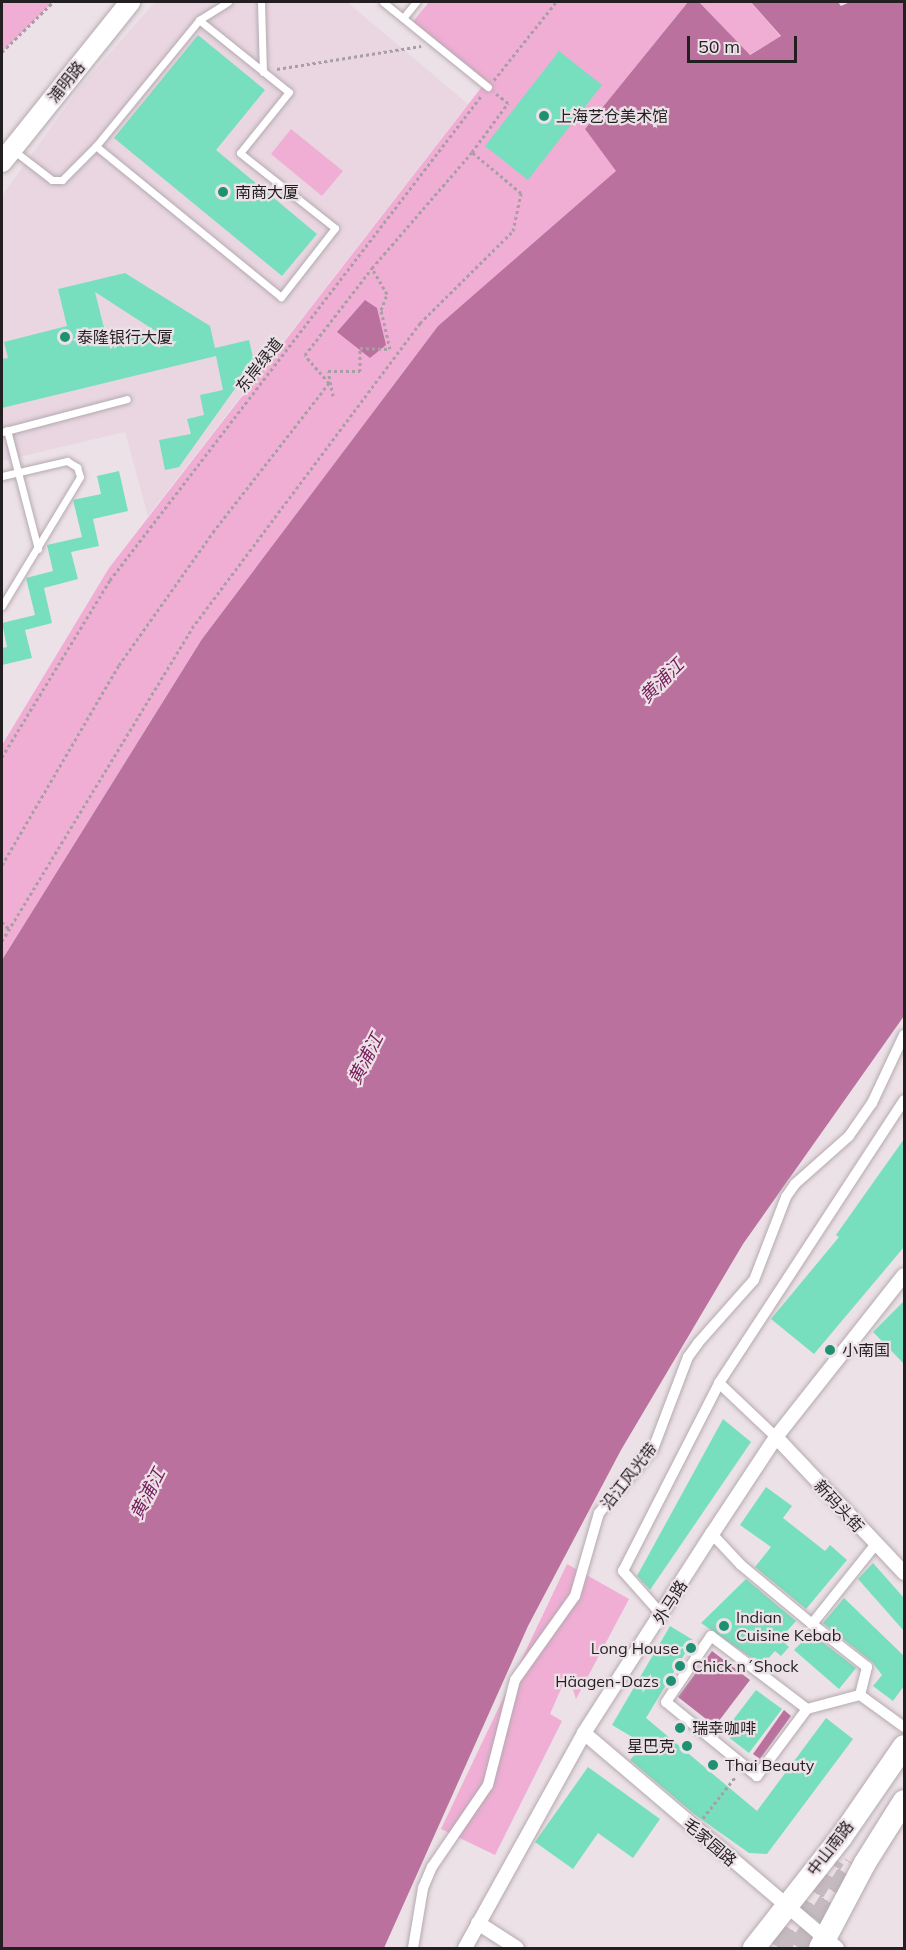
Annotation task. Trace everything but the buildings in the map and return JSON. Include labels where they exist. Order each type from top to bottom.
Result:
[{"type":"main road","name":"浦明路","points":[[7,156],[130,2]]},
{"type":"main road","name":"中山南路","points":[[754,1948],[784,1905],[842,1836],[904,1746]]},
{"type":"main road","name":"中山南路","points":[[828,1945],[865,1863],[904,1801]]},
{"type":"street","name":"沿江风光带","points":[[413,1948],[428,1878],[488,1785],[515,1680],[575,1596],[599,1513],[653,1449],[688,1357],[698,1342],[754,1281],[786,1197],[795,1184],[849,1136],[872,1103],[904,1035]]},
{"type":"street","points":[[662,1614],[623,1571],[719,1383],[904,1100]]},
{"type":"street","name":"外马路","points":[[465,1948],[584,1733],[712,1534],[776,1437],[904,1275]]},
{"type":"street","points":[[719,1383],[776,1437]]},
{"type":"street","name":"新码头街","points":[[776,1437],[875,1545],[904,1573]]},
{"type":"street","points":[[712,1534],[741,1565],[867,1668],[860,1695]]},
{"type":"street","points":[[812,1624],[875,1545]]},
{"type":"street","points":[[807,1709],[711,1636],[666,1702],[757,1776],[807,1709],[860,1695]]},
{"type":"street","points":[[860,1695],[904,1727]]},
{"type":"street","name":"毛家园路","points":[[584,1733],[828,1945]]},
{"type":"street","points":[[478,1923],[517,1948]]},
{"type":"lane","points":[[7,156],[52,180],[62,180],[96,146],[199,20],[228,2]]},
{"type":"lane","points":[[261,2],[263,72]]},
{"type":"lane","points":[[383,2],[488,87]]},
{"type":"lane","points":[[403,18],[416,2]]},
{"type":"lane","points":[[96,146],[282,297],[335,228],[240,153],[289,92],[199,20]]},
{"type":"lane","points":[[38,549],[18,473],[4,431],[127,399]]},
{"type":"lane","points":[[2,476],[67,461],[77,466],[80,477],[2,606]]},
{"type":"path","points":[[2,52],[52,2]]},
{"type":"path","name":"东岸绿道","points":[[2,757],[110,580],[488,87],[556,2]]},
{"type":"path","points":[[263,72],[435,44]]},
{"type":"path","points":[[2,865],[119,665],[213,532],[328,382],[305,354],[372,268],[472,152],[508,103],[488,87]]},
{"type":"path","points":[[2,941],[192,628],[420,323],[513,231],[521,193],[472,152]]},
{"type":"path","points":[[333,396],[328,370],[360,371],[360,348],[390,349],[381,310],[387,294],[372,268]]},
{"type":"path","points":[[2,922],[9,929]]},
{"type":"path","points":[[695,1828],[744,1766]]},
{"type":"shaded area","points":[[2,2],[53,2],[2,52]]},
{"type":"shaded area","points":[[155,2],[347,2],[468,104],[148,516],[125,432],[2,461],[2,196],[80,87]]},
{"type":"shaded area","points":[[429,2],[688,2],[585,129],[617,171],[438,326],[202,639],[2,960],[2,745],[109,568],[484,84],[411,24]]},
{"type":"shaded area","points":[[699,2],[751,2],[781,37],[749,55]]},
{"type":"shaded area","points":[[291,129],[343,171],[322,196],[271,154]]},
{"type":"shaded area","points":[[567,1564],[629,1599],[576,1699],[572,1687],[564,1682],[550,1714],[562,1721],[495,1855],[441,1829]]},
{"type":"water","name":"黄浦江","points":[[688,2],[699,2],[750,55],[781,36],[751,2],[838,2],[841,6],[850,2],[904,2],[904,1016],[743,1244],[621,1450],[528,1626],[384,1948],[2,1948],[2,960],[202,639],[438,326],[616,171],[585,129]]},
{"type":"water","points":[[365,300],[377,308],[386,345],[370,358],[337,332]]},
{"type":"water","points":[[712,1651],[750,1680],[715,1726],[678,1697]]},
{"type":"water","points":[[784,1710],[791,1716],[760,1759],[753,1754]]},
{"type":"tunnel","points":[[779,1948],[834,1859]]},
{"type":"tunnel","points":[[799,1948],[854,1864]]},
{"type":"place","name":"上海艺仓美术馆","points":[[544,116]]},
{"type":"place","name":"南商大厦","points":[[223,192]]},
{"type":"place","name":"泰隆银行大厦","points":[[65,337]]},
{"type":"place","name":"小南国","points":[[830,1350]]},
{"type":"place","name":"Indian Cuisine Kebab","points":[[724,1626]]},
{"type":"place","name":"Long House","points":[[691,1648]]},
{"type":"place","name":"Chick n´Shock","points":[[680,1666]]},
{"type":"place","name":"Häagen-Dazs","points":[[671,1681]]},
{"type":"place","name":"瑞幸咖啡","points":[[680,1728]]},
{"type":"place","name":"星巴克","points":[[687,1746]]},
{"type":"place","name":"Thai Beauty","points":[[713,1765]]}]
